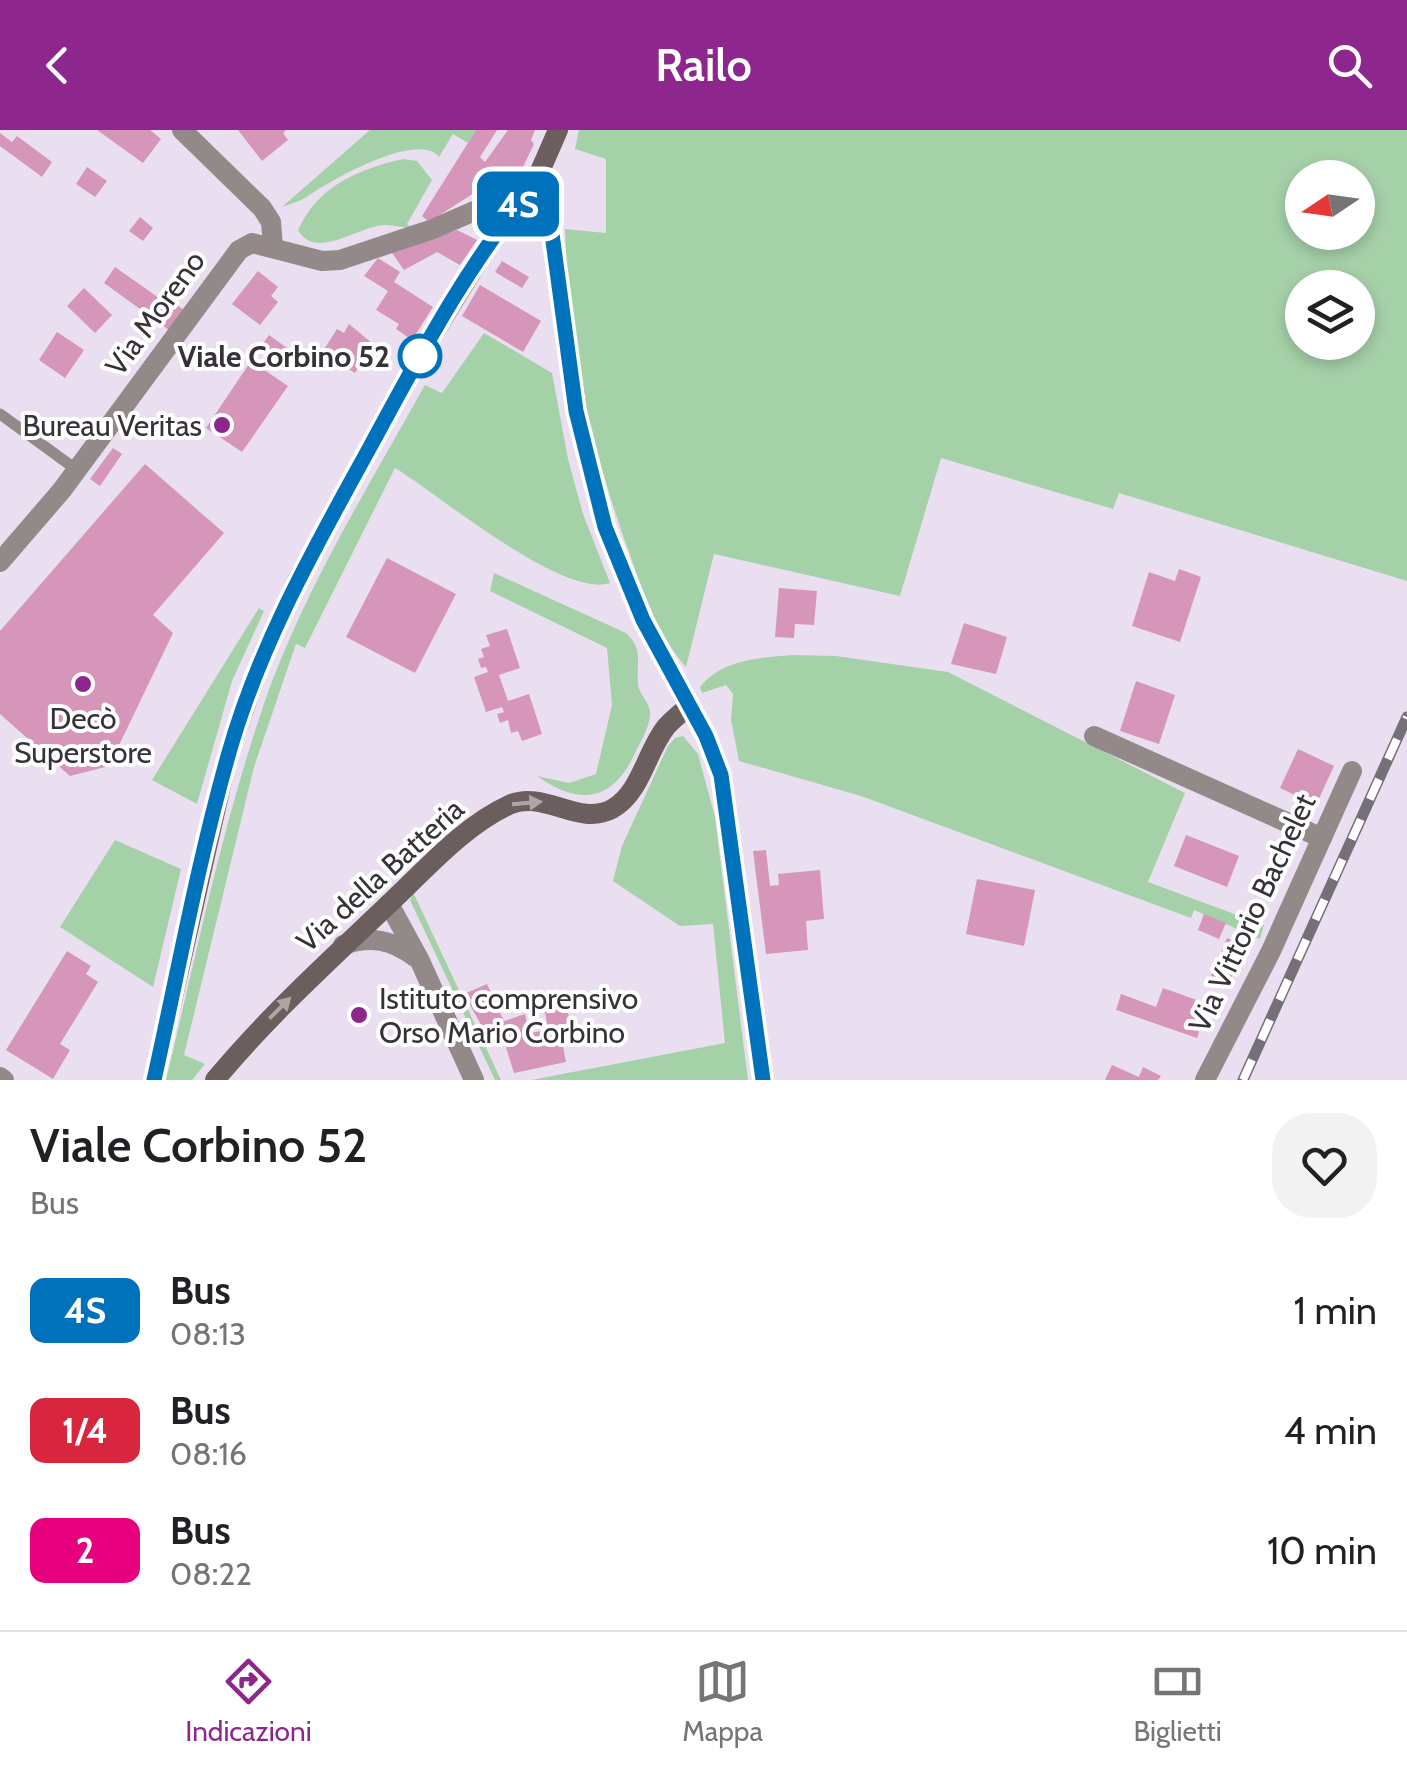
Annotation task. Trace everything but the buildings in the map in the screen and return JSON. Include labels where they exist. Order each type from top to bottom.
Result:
[{"type":"main road","points":[[154,1080],[228,755],[264,652],[298,578],[420,354],[501,224],[534,185],[558,130]]},
{"type":"main road","points":[[534,185],[552,234],[576,411],[605,527],[643,620],[706,736],[721,775],[763,1080]]},
{"type":"main road","name":"Via della Batteria","points":[[215,1080],[247,1041],[343,945],[459,839],[522,800],[541,801],[570,812],[592,814],[610,810],[627,798],[666,727],[688,706]]},
{"type":"street","points":[[182,130],[262,208],[271,222],[273,247],[322,261],[340,260],[432,229],[534,185]]},
{"type":"street","points":[[480,209],[501,224]]},
{"type":"street","name":"Via Moreno","points":[[0,562],[78,470],[238,250],[252,243],[273,247]]},
{"type":"street","points":[[1094,736],[1322,838]]},
{"type":"street","name":"Via Vittorio Bachelet","points":[[1205,1080],[1271,951],[1352,771]]},
{"type":"street","points":[[389,904],[419,959],[474,1080]]},
{"type":"street","points":[[343,945],[362,939],[384,940],[419,959]]},
{"type":"lane","points":[[0,414],[78,470]]},
{"type":"green space","points":[[370,130],[476,130],[468,143],[453,134],[439,157],[429,150],[394,153],[282,207]]},
{"type":"green space","points":[[579,130],[1407,130],[1407,581],[1119,493],[1113,509],[941,458],[900,596],[714,554],[686,667],[661,630],[641,587],[604,477],[577,356],[565,229],[606,233],[606,159],[575,149]]},
{"type":"green space","points":[[403,159],[417,161],[432,180],[407,224],[411,228],[376,226],[316,243],[298,230],[317,201],[341,182],[370,168]]},
{"type":"green space","points":[[484,333],[552,373],[583,514],[610,583],[589,584],[532,560],[395,468],[305,648],[296,644],[254,767],[184,1055],[205,1064],[192,1080],[166,1080],[232,808],[259,719],[293,632],[334,548],[425,385],[442,393]]},
{"type":"green space","points":[[494,573],[626,633],[635,645],[638,684],[649,708],[649,721],[628,766],[608,788],[596,794],[569,792],[537,776],[569,783],[596,774],[612,705],[607,648],[490,591]]},
{"type":"green space","points":[[259,608],[264,611],[232,681],[197,804],[152,780]]},
{"type":"green space","points":[[792,655],[836,656],[948,672],[1185,793],[1148,882],[1264,925],[1260,939],[1194,910],[1191,918],[861,796],[739,761],[731,720],[733,694],[726,685],[702,693],[700,687],[730,665]]},
{"type":"green space","points":[[683,736],[698,754],[715,817],[748,1080],[531,1080],[725,1043],[713,924],[680,926],[613,881],[622,846],[668,746]]},
{"type":"green space","points":[[115,840],[181,869],[153,987],[60,927]]},
{"type":"green space","points":[[413,892],[501,1080],[495,1080],[410,900]]},
{"type":"railway","points":[[1243,1080],[1407,717]]},
{"type":"bus line","name":"4S","points":[[154,1080],[228,755],[264,652],[298,578],[420,354],[501,224],[534,185],[552,234],[576,411],[605,527],[643,620],[706,736],[721,775],[763,1080]]},
{"type":"place","name":"Viale Corbino 52","points":[[420,356]]},
{"type":"place","name":"Bureau Veritas","points":[[222,425]]},
{"type":"place","name":"Decò Superstore","points":[[83,684]]},
{"type":"place","name":"Istituto comprensivo Orso Mario Corbino","points":[[359,1015]]}]
